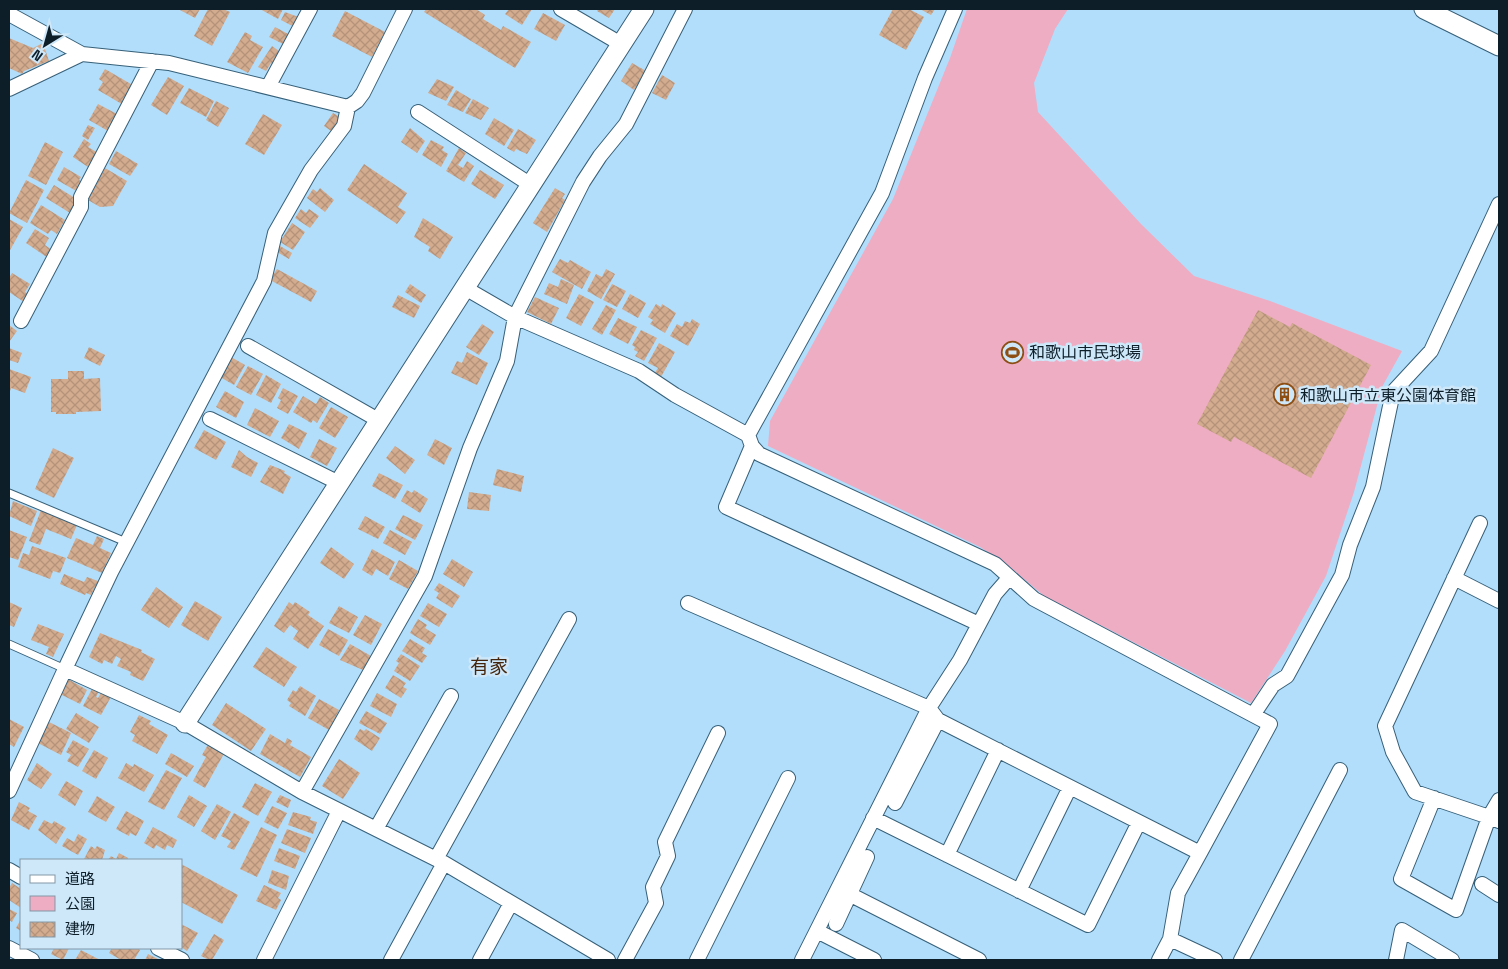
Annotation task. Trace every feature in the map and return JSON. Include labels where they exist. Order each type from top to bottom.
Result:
[{"type":"street","points":[[268,87],[310,9]]},
{"type":"street","points":[[9,791],[126,542],[264,281],[275,233],[311,170],[344,126],[348,107],[364,93],[405,9]]},
{"type":"street","points":[[561,9],[621,44]]},
{"type":"street","points":[[185,723],[644,9]]},
{"type":"street","points":[[302,792],[424,576],[470,448],[507,361],[515,317],[583,182],[600,156],[626,124],[685,9]]},
{"type":"street","points":[[955,9],[925,78],[882,193],[750,440],[726,507],[979,624]]},
{"type":"street","points":[[1424,9],[1499,46]]},
{"type":"street","points":[[9,14],[82,54],[152,61],[348,107]]},
{"type":"street","points":[[9,89],[82,54]]},
{"type":"street","points":[[21,321],[81,207],[81,196],[152,61]]},
{"type":"street","points":[[418,112],[531,185]]},
{"type":"street","points":[[1253,715],[1273,685],[1287,676],[1342,575],[1350,545],[1373,487],[1393,392],[1431,351],[1499,204]]},
{"type":"street","points":[[465,288],[515,317],[639,372],[750,440],[759,454],[996,564],[1034,599],[1270,724],[1178,892],[1170,939],[1159,960]]},
{"type":"street","points":[[248,346],[380,421]]},
{"type":"street","points":[[210,418],[339,483]]},
{"type":"street","points":[[1480,523],[1385,726],[1393,752],[1415,792],[1494,819]]},
{"type":"street","points":[[802,960],[929,708],[960,660],[995,594],[1009,578]]},
{"type":"street","points":[[1454,578],[1499,601]]},
{"type":"street","points":[[688,603],[929,708],[938,720],[1200,853]]},
{"type":"street","points":[[391,960],[440,861],[570,619]]},
{"type":"street","points":[[65,669],[185,723],[302,792],[440,861],[608,960]]},
{"type":"street","points":[[376,829],[451,696]]},
{"type":"street","points":[[895,803],[938,720]]},
{"type":"street","points":[[625,960],[656,903],[653,887],[668,856],[665,842],[718,732]]},
{"type":"street","points":[[947,855],[998,750]]},
{"type":"street","points":[[1241,960],[1340,770]]},
{"type":"street","points":[[697,960],[788,778]]},
{"type":"street","points":[[1019,891],[1070,787]]},
{"type":"street","points":[[1434,798],[1401,879],[1456,910],[1494,819],[1499,800]]},
{"type":"street","points":[[264,960],[339,811]]},
{"type":"street","points":[[873,818],[1088,925],[1139,822]]},
{"type":"street","points":[[836,924],[867,858]]},
{"type":"street","points":[[9,870],[20,876]]},
{"type":"street","points":[[1482,884],[1499,895]]},
{"type":"street","points":[[851,895],[980,960]]},
{"type":"street","points":[[480,960],[511,903]]},
{"type":"street","points":[[1396,960],[1402,930],[1446,958]]},
{"type":"street","points":[[817,931],[874,960]]},
{"type":"street","points":[[1170,939],[1215,960]]},
{"type":"street","points":[[9,948],[32,960]]},
{"type":"street","points":[[160,949],[182,960]]},
{"type":"lane","points":[[9,492],[126,542]]},
{"type":"lane","points":[[9,644],[65,669]]},
{"type":"green space","points":[[967,9],[1068,9],[1055,29],[1034,83],[1038,112],[1141,224],[1194,276],[1270,301],[1402,351],[1382,387],[1354,492],[1326,576],[1285,651],[1251,703],[1044,596],[1005,563],[980,547],[768,446],[770,421],[893,199],[950,58]]},
{"type":"building","points":[[178,9],[200,9],[195,18]]},
{"type":"building","points":[[208,9],[223,9],[230,12],[212,46],[194,36]]},
{"type":"building","points":[[260,9],[283,9],[278,19]]},
{"type":"building","points":[[426,9],[476,9],[485,15],[483,19],[501,30],[503,26],[531,42],[515,68],[424,12]]},
{"type":"building","points":[[509,9],[532,9],[522,25],[505,14]]},
{"type":"building","points":[[598,9],[615,9],[609,18],[597,11]]},
{"type":"building","points":[[893,9],[909,9],[924,17],[906,50],[879,35]]},
{"type":"building","points":[[920,9],[935,9],[931,15]]},
{"type":"building","points":[[345,11],[385,32],[372,57],[332,36]]},
{"type":"building","points":[[285,12],[301,18],[296,28],[281,20]]},
{"type":"building","points":[[543,13],[565,25],[556,41],[534,29]]},
{"type":"building","points":[[275,27],[290,35],[285,45],[269,37]]},
{"type":"building","points":[[245,32],[252,36],[250,40],[263,47],[248,73],[227,62]]},
{"type":"building","points":[[9,38],[33,48],[43,43],[49,61],[24,71],[22,74],[9,68]]},
{"type":"building","points":[[272,46],[279,51],[277,54],[283,58],[277,67],[271,63],[266,71],[258,67]]},
{"type":"building","points":[[632,63],[646,71],[634,90],[621,81]]},
{"type":"building","points":[[105,69],[136,87],[125,106],[98,90],[103,82],[99,79]]},
{"type":"building","points":[[662,75],[675,83],[666,100],[652,93]]},
{"type":"building","points":[[168,77],[184,86],[167,115],[151,105]]},
{"type":"building","points":[[437,79],[454,87],[446,101],[428,93]]},
{"type":"building","points":[[189,88],[214,101],[206,117],[180,103]]},
{"type":"building","points":[[456,90],[471,99],[463,112],[447,105]]},
{"type":"building","points":[[473,99],[489,108],[481,120],[465,113]]},
{"type":"building","points":[[216,101],[229,108],[218,127],[206,120]]},
{"type":"building","points":[[98,104],[117,114],[108,131],[89,120]]},
{"type":"building","points":[[333,113],[343,119],[334,133],[324,126]]},
{"type":"building","points":[[263,114],[282,125],[264,155],[245,144]]},
{"type":"building","points":[[494,118],[514,130],[504,146],[485,134]]},
{"type":"building","points":[[88,125],[95,128],[88,140],[82,136]]},
{"type":"building","points":[[410,128],[425,141],[417,153],[401,142]]},
{"type":"building","points":[[518,129],[536,140],[527,154],[516,149],[514,152],[507,148]]},
{"type":"building","points":[[84,139],[91,144],[88,147],[100,154],[91,169],[73,157]]},
{"type":"building","points":[[431,140],[444,147],[442,150],[448,154],[441,167],[422,155]]},
{"type":"building","points":[[45,142],[63,152],[46,185],[28,176]]},
{"type":"building","points":[[459,148],[466,153],[458,165],[463,168],[467,161],[474,166],[464,182],[446,171]]},
{"type":"building","points":[[116,151],[138,164],[130,176],[109,164]]},
{"type":"building","points":[[364,164],[407,193],[398,207],[406,212],[397,224],[347,190]]},
{"type":"building","points":[[64,167],[81,177],[79,180],[84,183],[78,192],[57,180]]},
{"type":"building","points":[[105,168],[127,181],[113,206],[100,207],[88,200]]},
{"type":"building","points":[[480,170],[504,185],[495,199],[471,184]]},
{"type":"building","points":[[26,180],[44,190],[27,223],[9,213]]},
{"type":"building","points":[[54,185],[78,200],[70,213],[46,198]]},
{"type":"building","points":[[320,188],[334,200],[325,212],[307,198],[313,189],[317,192]]},
{"type":"building","points":[[555,188],[565,194],[562,198],[565,200],[547,232],[533,223]]},
{"type":"building","points":[[41,205],[65,220],[57,234],[51,230],[48,234],[30,223]]},
{"type":"building","points":[[301,209],[306,213],[309,209],[319,216],[310,228],[295,218]]},
{"type":"building","points":[[423,218],[453,237],[440,259],[428,251],[430,247],[414,237]]},
{"type":"building","points":[[9,219],[23,227],[9,252]]},
{"type":"building","points":[[292,223],[305,232],[293,250],[280,242]]},
{"type":"building","points":[[35,229],[49,238],[45,245],[56,253],[51,260],[26,243]]},
{"type":"building","points":[[280,246],[292,253],[289,259],[277,252]]},
{"type":"building","points":[[560,259],[568,263],[570,260],[591,272],[582,289],[552,272]]},
{"type":"building","points":[[277,269],[317,291],[311,302],[270,280]]},
{"type":"building","points":[[606,269],[615,274],[601,299],[587,291],[596,274],[602,277]]},
{"type":"building","points":[[12,273],[30,284],[25,292],[35,298],[30,306],[9,292],[9,278]]},
{"type":"building","points":[[561,279],[574,285],[567,304],[544,294],[549,283],[558,287]]},
{"type":"building","points":[[410,284],[426,295],[421,303],[405,292]]},
{"type":"building","points":[[612,284],[626,291],[617,307],[603,300]]},
{"type":"building","points":[[579,294],[594,302],[581,326],[566,318]]},
{"type":"building","points":[[630,294],[646,303],[638,318],[622,309]]},
{"type":"building","points":[[398,295],[420,306],[414,318],[392,307]]},
{"type":"building","points":[[535,297],[559,308],[551,324],[527,312]]},
{"type":"building","points":[[656,304],[661,307],[662,304],[676,313],[665,333],[650,324],[653,320],[648,317]]},
{"type":"building","points":[[606,305],[616,310],[602,335],[592,329]]},
{"type":"building","name":"和歌山市立東公園体育館","points":[[1258,310],[1290,327],[1292,323],[1371,365],[1311,478],[1234,437],[1231,442],[1197,424]]},
{"type":"building","points":[[618,318],[637,327],[628,344],[609,334]]},
{"type":"building","points":[[692,319],[700,324],[688,346],[670,336],[677,324],[682,327],[685,321],[690,323]]},
{"type":"building","points":[[482,324],[494,332],[479,355],[466,347]]},
{"type":"building","points":[[9,325],[17,331],[9,342]]},
{"type":"building","points":[[641,330],[657,338],[644,361],[635,356],[638,352],[634,350],[635,347],[632,345]]},
{"type":"building","points":[[659,343],[675,352],[661,377],[654,374],[658,368],[648,363]]},
{"type":"building","points":[[89,347],[105,355],[100,366],[84,358]]},
{"type":"building","points":[[9,348],[22,353],[18,363],[9,360]]},
{"type":"building","points":[[467,352],[488,363],[477,385],[451,373],[457,361],[462,363]]},
{"type":"building","points":[[231,357],[245,365],[234,385],[220,377]]},
{"type":"building","points":[[248,366],[263,374],[251,395],[236,387]]},
{"type":"building","points":[[9,369],[31,377],[25,393],[11,388],[9,394]]},
{"type":"building","points":[[68,371],[84,371],[84,379],[100,378],[101,411],[76,412],[76,414],[56,414],[56,412],[51,412],[51,379],[68,379]]},
{"type":"building","points":[[266,375],[281,384],[271,403],[256,395]]},
{"type":"building","points":[[283,388],[298,396],[288,414],[277,408],[281,400],[278,398]]},
{"type":"building","points":[[225,391],[244,402],[236,418],[216,407]]},
{"type":"building","points":[[303,396],[316,404],[320,397],[329,403],[317,423],[313,420],[311,423],[293,412]]},
{"type":"building","points":[[331,407],[348,417],[335,438],[319,428]]},
{"type":"building","points":[[255,408],[279,421],[270,437],[247,425]]},
{"type":"building","points":[[289,424],[307,433],[299,449],[281,438]]},
{"type":"building","points":[[204,430],[226,442],[216,460],[194,448]]},
{"type":"building","points":[[319,439],[337,448],[327,466],[310,457]]},
{"type":"building","points":[[435,439],[452,448],[444,465],[427,455]]},
{"type":"building","points":[[395,446],[415,460],[405,474],[386,458]]},
{"type":"building","points":[[53,448],[74,458],[54,498],[35,489]]},
{"type":"building","points":[[239,450],[258,463],[251,477],[231,467]]},
{"type":"building","points":[[270,465],[285,471],[284,473],[291,477],[283,494],[260,482]]},
{"type":"building","points":[[497,469],[524,476],[521,492],[493,485]]},
{"type":"building","points":[[379,473],[403,485],[395,499],[372,486]]},
{"type":"building","points":[[407,490],[412,493],[414,490],[428,499],[420,513],[401,501]]},
{"type":"building","points":[[469,492],[491,495],[489,511],[467,509]]},
{"type":"building","points":[[13,501],[37,511],[31,526],[9,516]]},
{"type":"building","points":[[41,510],[77,525],[71,539],[46,529],[40,545],[29,541]]},
{"type":"building","points":[[403,515],[423,525],[415,540],[395,529]]},
{"type":"building","points":[[365,516],[385,527],[378,539],[358,529]]},
{"type":"building","points":[[9,530],[27,537],[18,560],[9,557]]},
{"type":"building","points":[[390,530],[412,542],[405,555],[383,543]]},
{"type":"building","points":[[97,536],[104,539],[100,548],[111,553],[102,573],[67,558],[76,538],[93,545]]},
{"type":"building","points":[[32,546],[66,558],[60,573],[53,571],[50,579],[18,567],[23,553],[29,555]]},
{"type":"building","points":[[331,547],[354,564],[344,579],[320,563]]},
{"type":"building","points":[[372,549],[395,562],[388,576],[376,569],[372,576],[362,570]]},
{"type":"building","points":[[452,559],[473,572],[464,587],[443,574]]},
{"type":"building","points":[[399,560],[418,571],[408,589],[389,579]]},
{"type":"building","points":[[64,574],[84,582],[87,577],[98,581],[91,595],[86,593],[85,595],[60,584]]},
{"type":"building","points":[[439,583],[460,596],[452,608],[436,598],[439,593],[434,590]]},
{"type":"building","points":[[156,587],[183,607],[169,628],[141,610]]},
{"type":"building","points":[[195,601],[222,617],[208,641],[181,625]]},
{"type":"building","points":[[9,602],[22,608],[14,627],[9,625]]},
{"type":"building","points":[[289,602],[293,605],[295,602],[310,612],[308,615],[324,626],[308,649],[293,639],[298,631],[290,625],[284,633],[274,626]]},
{"type":"building","points":[[428,603],[447,614],[439,627],[420,616]]},
{"type":"building","points":[[339,606],[358,617],[349,633],[329,623]]},
{"type":"building","points":[[365,615],[382,624],[371,645],[353,635]]},
{"type":"building","points":[[418,619],[427,625],[425,628],[436,635],[430,645],[410,633]]},
{"type":"building","points":[[38,624],[64,634],[53,657],[46,654],[49,647],[31,640]]},
{"type":"building","points":[[328,629],[348,640],[339,656],[319,645]]},
{"type":"building","points":[[100,633],[142,650],[141,652],[155,659],[143,681],[130,675],[131,672],[117,666],[121,659],[116,656],[112,664],[104,660],[102,664],[89,657]]},
{"type":"building","points":[[410,639],[425,648],[422,653],[427,656],[422,663],[402,651]]},
{"type":"building","points":[[350,644],[371,656],[363,670],[340,660]]},
{"type":"building","points":[[266,647],[297,667],[284,687],[253,667]]},
{"type":"building","points":[[401,654],[420,666],[410,681],[394,671],[399,663],[396,661]]},
{"type":"building","points":[[393,675],[406,683],[403,687],[407,689],[401,698],[385,688]]},
{"type":"building","points":[[68,679],[87,690],[80,704],[60,694]]},
{"type":"building","points":[[94,685],[100,689],[96,697],[98,698],[102,691],[112,695],[101,715],[83,706]]},
{"type":"building","points":[[300,686],[316,696],[305,716],[289,706],[291,703],[287,700],[293,690],[296,692]]},
{"type":"building","points":[[377,693],[397,704],[391,717],[370,706]]},
{"type":"building","points":[[319,699],[339,710],[329,730],[308,718]]},
{"type":"building","points":[[226,703],[266,729],[251,751],[212,725]]},
{"type":"building","points":[[366,711],[387,723],[380,734],[359,723]]},
{"type":"building","points":[[76,713],[99,727],[89,743],[66,729]]},
{"type":"building","points":[[139,715],[151,721],[149,724],[168,735],[157,754],[132,741],[135,735],[130,732]]},
{"type":"building","points":[[9,719],[24,727],[14,747],[9,744]]},
{"type":"building","points":[[47,721],[71,733],[61,755],[36,742]]},
{"type":"building","points":[[360,729],[364,731],[366,729],[380,738],[372,751],[354,739]]},
{"type":"building","points":[[270,734],[285,743],[287,738],[292,741],[290,745],[311,757],[300,777],[260,754]]},
{"type":"building","points":[[73,740],[89,749],[78,767],[67,761],[71,755],[66,752]]},
{"type":"building","points":[[210,741],[226,750],[205,788],[193,781],[206,757],[202,755]]},
{"type":"building","points":[[94,750],[108,758],[96,779],[82,771]]},
{"type":"building","points":[[171,753],[194,766],[187,777],[165,764]]},
{"type":"building","points":[[339,759],[360,773],[343,799],[322,786]]},
{"type":"building","points":[[37,763],[52,774],[41,789],[27,780]]},
{"type":"building","points":[[126,763],[133,767],[134,764],[154,775],[144,792],[118,778]]},
{"type":"building","points":[[166,770],[182,778],[164,810],[148,802]]},
{"type":"building","points":[[66,781],[83,791],[75,806],[58,795]]},
{"type":"building","points":[[255,783],[272,792],[258,816],[242,807]]},
{"type":"building","points":[[189,795],[207,806],[194,827],[177,817]]},
{"type":"building","points":[[280,795],[291,800],[288,808],[276,802]]},
{"type":"building","points":[[97,796],[115,807],[106,822],[88,812]]},
{"type":"building","points":[[19,802],[30,808],[28,811],[37,816],[29,830],[11,820]]},
{"type":"building","points":[[217,804],[231,812],[215,840],[201,831]]},
{"type":"building","points":[[272,806],[287,813],[278,829],[264,822]]},
{"type":"building","points":[[126,811],[144,821],[136,836],[130,833],[129,836],[116,829]]},
{"type":"building","points":[[293,812],[311,817],[310,820],[317,822],[313,834],[288,825]]},
{"type":"building","points":[[234,813],[250,822],[234,850],[227,847],[231,841],[221,836]]},
{"type":"building","points":[[44,820],[52,824],[54,821],[66,828],[56,844],[38,830]]},
{"type":"building","points":[[153,827],[177,840],[173,848],[167,845],[165,850],[156,845],[154,849],[144,843]]},
{"type":"building","points":[[261,827],[277,835],[257,877],[240,869]]},
{"type":"building","points":[[287,829],[311,838],[305,853],[281,843]]},
{"type":"building","points":[[78,834],[87,839],[78,855],[62,846],[67,838],[74,842]]},
{"type":"building","points":[[91,846],[95,849],[97,846],[105,850],[102,859],[84,859]]},
{"type":"building","points":[[279,848],[300,856],[295,869],[274,861]]},
{"type":"building","points":[[119,853],[128,858],[128,859],[116,859]]},
{"type":"building","points":[[182,865],[238,895],[222,924],[182,903]]},
{"type":"building","points":[[272,870],[289,876],[286,890],[268,883]]},
{"type":"building","points":[[12,883],[20,888],[20,907],[9,900],[9,888]]},
{"type":"building","points":[[264,885],[281,893],[278,898],[281,900],[276,910],[256,901]]},
{"type":"building","points":[[9,909],[17,913],[12,922],[9,920]]},
{"type":"building","points":[[20,921],[20,930],[16,928]]},
{"type":"building","points":[[182,925],[198,933],[187,951],[182,948]]},
{"type":"building","points":[[214,934],[224,940],[212,960],[209,960],[201,956]]},
{"type":"building","points":[[54,949],[68,949],[63,960],[51,954]]},
{"type":"building","points":[[111,949],[140,950],[134,960],[121,960],[109,953]]},
{"type":"building","points":[[81,950],[100,960],[75,960]]},
{"type":"building","points":[[148,954],[160,960],[145,960]]},
{"type":"place","name":"和歌山市民球場","points":[[1013,352]]},
{"type":"place","name":"和歌山市立東公園体育館","points":[[1284,395]]},
{"type":"district","name":"有家","points":[[489,666]]}]
